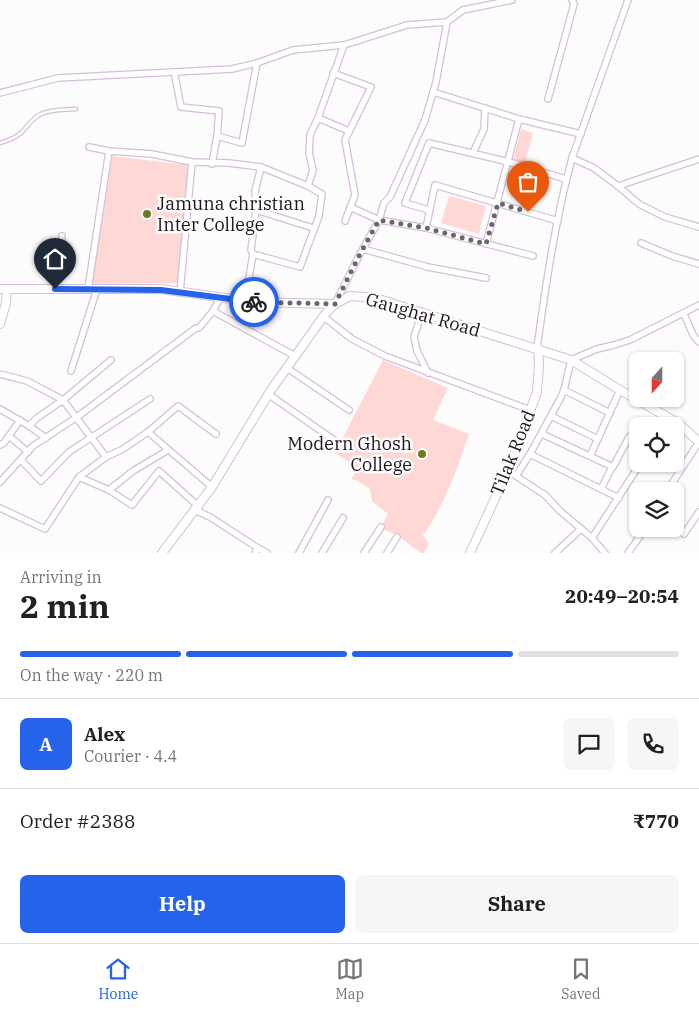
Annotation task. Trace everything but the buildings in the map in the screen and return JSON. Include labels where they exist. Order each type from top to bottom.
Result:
[{"type":"main road","name":"Gaughat Road","points":[[3,289],[161,290],[245,301],[335,304],[350,296],[382,300],[571,360],[669,417]]},
{"type":"main road","points":[[0,324],[6,303],[3,289]]},
{"type":"main road","points":[[162,553],[212,487],[268,394],[335,304]]},
{"type":"main road","name":"Tilak Road","points":[[473,552],[509,468],[538,392],[540,365],[537,348]]},
{"type":"main road","name":"Gaughat Road","points":[[684,428],[699,442]]},
{"type":"street","points":[[0,92],[58,78],[232,69],[257,63],[293,50],[344,45],[407,25],[447,22],[463,10],[512,0]]},
{"type":"street","points":[[548,99],[574,4],[572,0]]},
{"type":"street","points":[[537,348],[549,258],[566,179],[628,0]]},
{"type":"street","points":[[335,304],[379,220],[384,203],[390,197],[425,120],[433,92],[447,22]]},
{"type":"street","points":[[308,186],[313,170],[309,153],[310,135],[344,45]]},
{"type":"street","points":[[217,136],[242,143],[257,63]]},
{"type":"street","points":[[333,72],[370,87],[345,140],[355,195],[345,221]]},
{"type":"street","points":[[175,76],[181,107],[219,111],[212,164]]},
{"type":"street","points":[[433,92],[581,134]]},
{"type":"street","points":[[473,153],[484,129],[485,108]]},
{"type":"street","points":[[318,118],[349,131]]},
{"type":"street","points":[[486,244],[520,118]]},
{"type":"street","points":[[430,210],[406,203],[429,143],[508,162],[566,179]]},
{"type":"street","points":[[89,147],[109,151],[152,154],[192,162],[229,163],[261,167],[308,186],[322,194],[322,205],[300,267],[253,254]]},
{"type":"street","points":[[88,289],[109,151]]},
{"type":"street","points":[[572,158],[594,168],[639,204],[665,217],[699,228]]},
{"type":"street","points":[[618,186],[699,159]]},
{"type":"street","points":[[180,292],[192,162]]},
{"type":"street","points":[[245,301],[253,254],[251,250],[256,210],[255,191],[261,167]]},
{"type":"street","points":[[426,228],[435,185],[558,221]]},
{"type":"street","points":[[350,207],[379,220],[426,228],[533,256]]},
{"type":"street","points":[[256,210],[314,228]]},
{"type":"street","points":[[55,289],[62,236]]},
{"type":"street","points":[[641,243],[672,256],[699,264]]},
{"type":"street","points":[[363,249],[428,267],[486,278]]},
{"type":"street","points":[[71,371],[97,289]]},
{"type":"street","points":[[0,482],[33,446],[162,356],[196,328],[199,328],[213,311],[220,298]]},
{"type":"street","points":[[516,476],[542,434],[564,390],[571,360],[597,349],[614,346],[630,340],[699,305]]},
{"type":"street","points":[[213,311],[295,356]]},
{"type":"street","points":[[422,312],[414,337],[417,351],[428,373]]},
{"type":"street","points":[[684,314],[693,335],[699,342]]},
{"type":"street","points":[[324,317],[352,339],[377,352],[428,373],[530,410]]},
{"type":"street","points":[[29,426],[36,418],[63,400],[111,360]]},
{"type":"street","points":[[287,368],[349,410]]},
{"type":"street","points":[[0,374],[27,381],[63,400],[106,457]]},
{"type":"street","points":[[564,390],[610,413]]},
{"type":"street","points":[[590,456],[620,390]]},
{"type":"street","points":[[268,394],[334,440]]},
{"type":"street","points":[[21,460],[41,481],[69,452],[150,399]]},
{"type":"street","points":[[0,508],[45,529],[79,477],[106,457],[123,449],[148,432],[178,406],[216,434]]},
{"type":"street","points":[[0,409],[46,438]]},
{"type":"street","points":[[551,416],[598,439]]},
{"type":"street","points":[[0,445],[4,443],[20,420]]},
{"type":"street","points":[[148,432],[212,487]]},
{"type":"street","points":[[542,434],[612,467]]},
{"type":"street","points":[[9,436],[28,452]]},
{"type":"street","points":[[601,489],[629,438]]},
{"type":"street","points":[[673,482],[699,442]]},
{"type":"street","points":[[109,490],[133,471],[168,450]]},
{"type":"street","points":[[530,454],[619,498]]},
{"type":"street","points":[[509,468],[516,476],[546,495],[592,538],[605,553]]},
{"type":"street","points":[[79,477],[109,490],[132,505],[159,471],[198,506],[199,512],[256,550],[267,553]]},
{"type":"street","points":[[592,538],[635,472]]},
{"type":"street","points":[[299,553],[328,500]]},
{"type":"street","points":[[684,534],[699,512]]},
{"type":"street","points":[[322,553],[343,518]]},
{"type":"street","points":[[364,553],[381,527]]},
{"type":"street","points":[[555,553],[581,529]]},
{"type":"street","points":[[387,553],[397,537]]},
{"type":"street","points":[[628,553],[639,537]]},
{"type":"lane","points":[[0,143],[12,139],[21,133],[30,121],[39,114],[49,111],[76,110]]},
{"type":"shaded area","points":[[521,129],[533,133],[525,163],[513,160]]},
{"type":"shaded area","points":[[112,156],[188,165],[178,283],[92,284]]},
{"type":"shaded area","points":[[449,196],[486,206],[479,234],[441,223]]},
{"type":"shaded area","points":[[383,360],[448,388],[433,420],[469,434],[444,499],[423,535],[429,544],[424,553],[421,553],[397,535],[380,528],[388,514],[372,501],[370,489],[351,479],[356,472],[356,466],[335,453]]},
{"type":"way so far","points":[[254,302],[335,304],[379,220],[426,228],[486,244],[498,203],[528,212]]},
{"type":"place","name":"Jamuna christian Inter College","points":[[147,214]]},
{"type":"place","name":"Modern Ghosh College","points":[[422,454]]},
{"type":"route","points":[[55,289],[161,290],[254,302]]}]
